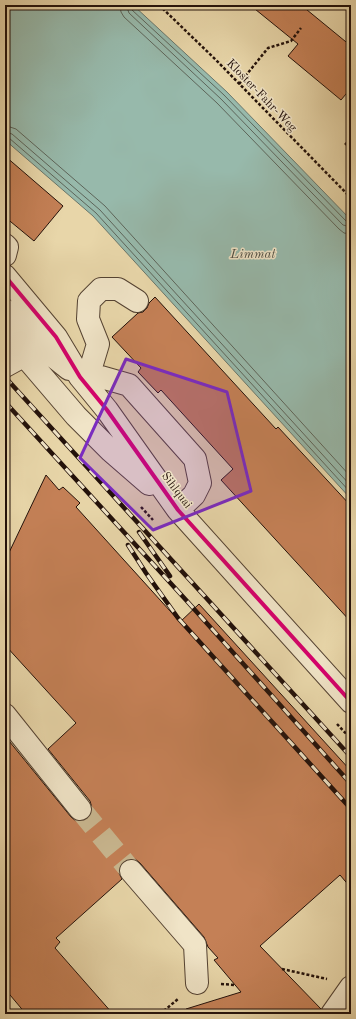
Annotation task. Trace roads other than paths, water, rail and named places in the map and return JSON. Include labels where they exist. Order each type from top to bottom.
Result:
[{"type":"street","points":[[5,245],[7,247],[5,255]]},
{"type":"street","name":"Sihlquai","points":[[5,276],[56,337],[80,377],[107,410],[178,510]]},
{"type":"street","points":[[80,377],[92,364],[98,344],[88,319],[89,301],[101,289],[118,289],[137,301]]},
{"type":"street","points":[[5,310],[35,342],[80,377],[101,377],[129,385],[195,459],[200,483],[194,495],[178,510]]},
{"type":"street","points":[[5,333],[25,355]]},
{"type":"street","points":[[5,341],[25,355]]},
{"type":"street","points":[[5,366],[25,355]]},
{"type":"street","name":"Sihlquai","points":[[25,355],[76,416],[111,451],[178,510],[351,702]]},
{"type":"street","points":[[5,715],[80,809]]},
{"type":"street","points":[[131,871],[195,945],[197,983]]},
{"type":"street","points":[[332,1014],[351,987]]},
{"type":"water","name":"Limmat","points":[[5,5],[133,5],[227,92],[351,220],[351,499],[93,216],[5,140]]},
{"type":"tunnel","points":[[80,809],[131,871]]},
{"type":"railway","points":[[5,377],[351,757]]},
{"type":"railway","points":[[5,402],[186,600],[351,784]]},
{"type":"railway","points":[[139,532],[170,576]]},
{"type":"railway","points":[[128,545],[178,618],[351,809]]}]
